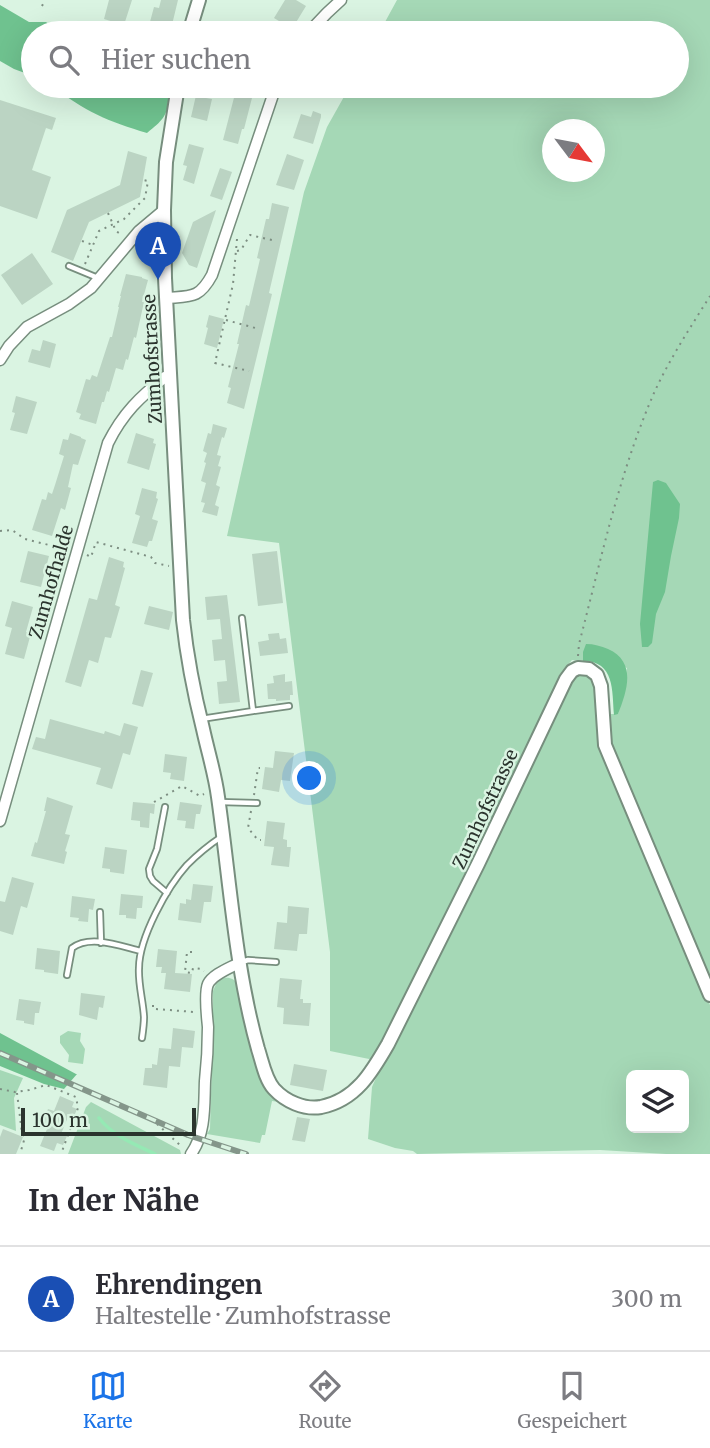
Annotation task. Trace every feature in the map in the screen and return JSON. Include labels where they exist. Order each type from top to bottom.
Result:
[{"type":"street","points":[[192,21],[198,0]]},
{"type":"street","points":[[319,21],[341,0]]},
{"type":"street","name":"Zumhofstrasse","points":[[176,98],[166,162],[164,209],[166,298],[183,620],[188,661],[218,802],[239,963],[253,1031],[272,1088],[288,1100],[302,1106],[318,1107],[338,1102],[354,1092],[373,1071],[478,864],[566,679],[578,668]]},
{"type":"street","points":[[166,298],[197,294],[205,288],[212,275],[272,98]]},
{"type":"street","points":[[0,360],[27,327],[69,304],[91,288],[142,228],[164,209]]},
{"type":"street","name":"Zumhofhalde","points":[[0,821],[108,443],[120,421],[134,404],[170,375]]},
{"type":"street","points":[[578,668],[589,668],[597,676],[601,686],[605,744],[710,995]]},
{"type":"street","points":[[187,1151],[200,1136],[203,1122],[208,1042],[208,984],[213,977],[239,963]]},
{"type":"lane","points":[[69,265],[99,278]]},
{"type":"lane","points":[[242,618],[253,711]]},
{"type":"lane","points":[[200,719],[289,706]]},
{"type":"lane","points":[[218,802],[257,803]]},
{"type":"lane","points":[[165,807],[158,849],[149,869],[153,881],[167,893]]},
{"type":"lane","points":[[142,1038],[144,1018],[138,968],[149,928],[167,893],[188,864],[223,836]]},
{"type":"lane","points":[[100,912],[101,943]]},
{"type":"lane","points":[[67,975],[72,948],[78,944],[101,943],[141,951]]},
{"type":"lane","points":[[239,963],[248,960],[276,962]]},
{"type":"path","points":[[42,6],[45,0]]},
{"type":"path","points":[[82,271],[99,231],[124,219],[145,198],[148,181],[143,180]]},
{"type":"path","points":[[108,213],[116,231],[125,237]]},
{"type":"path","points":[[236,251],[241,250],[250,235],[276,242]]},
{"type":"path","points":[[236,240],[233,284],[215,363],[249,371]]},
{"type":"path","points":[[82,241],[93,245]]},
{"type":"path","points":[[578,668],[579,644],[626,466],[654,393],[674,354],[710,296]]},
{"type":"path","points":[[225,320],[259,328]]},
{"type":"path","points":[[0,530],[12,530],[25,538],[69,551]]},
{"type":"path","points":[[82,554],[91,557],[96,542],[151,556],[155,563],[173,566]]},
{"type":"path","points":[[153,802],[182,786],[200,796],[208,792]]},
{"type":"path","points":[[192,952],[187,952],[184,972],[192,973],[193,968],[202,969],[208,974]]},
{"type":"path","points":[[149,1006],[202,1013]]},
{"type":"path","points":[[0,1089],[17,1092],[46,1085],[76,1097],[78,1108],[61,1154]]},
{"type":"path","points":[[17,1092],[22,1133],[25,1137],[20,1154]]},
{"type":"path","points":[[157,1124],[187,1151]]},
{"type":"green space","points":[[397,0],[710,0],[710,988],[610,743],[606,714],[618,714],[627,668],[583,652],[583,661],[572,660],[560,674],[540,726],[374,1060],[330,1051],[330,952],[279,543],[227,536],[304,192],[327,127],[343,98],[689,98],[689,21],[386,21]]},
{"type":"green space","points":[[0,5],[27,21],[21,21],[21,72],[0,61]]},
{"type":"green space","points":[[70,98],[168,98],[166,112],[147,133],[97,115]]},
{"type":"green space","points":[[658,480],[666,483],[680,504],[679,518],[665,592],[656,614],[652,643],[648,647],[642,647],[640,624],[653,482]]},
{"type":"green space","points":[[586,644],[608,649],[623,661],[627,678],[618,714],[614,715],[612,687],[606,672],[593,662],[583,661]]},
{"type":"green space","points":[[576,672],[589,674],[596,683],[601,743],[672,925],[684,945],[710,1005],[710,1154],[600,1150],[417,1154],[368,1139],[372,1087]]},
{"type":"green space","points":[[222,978],[232,979],[239,986],[279,1102],[272,1101],[265,1135],[262,1135],[260,1143],[207,1134],[210,1129],[213,991]]},
{"type":"green space","points":[[68,1031],[81,1033],[80,1041],[85,1049],[83,1064],[68,1062],[69,1055],[60,1043],[60,1036]]},
{"type":"green space","points":[[0,1033],[77,1074],[64,1089],[0,1066]]},
{"type":"green space","points":[[0,1070],[23,1078],[14,1098],[16,1131],[0,1125]]},
{"type":"green space","points":[[91,1102],[180,1150],[181,1154],[68,1154],[86,1107]]},
{"type":"building","points":[[109,0],[132,0],[125,21],[104,19]]},
{"type":"building","points":[[161,0],[178,0],[173,21],[150,21],[154,7],[159,8]]},
{"type":"building","points":[[285,0],[296,0],[306,6],[297,21],[279,21],[274,18]]},
{"type":"building","points":[[195,98],[212,99],[207,121],[191,117]]},
{"type":"building","points":[[234,98],[252,98],[238,144],[223,140]]},
{"type":"building","points":[[0,100],[56,118],[52,130],[46,128],[32,170],[51,177],[37,219],[0,206]]},
{"type":"building","points":[[313,111],[321,114],[321,117],[313,144],[293,138],[301,114],[311,117]]},
{"type":"building","points":[[189,144],[204,148],[194,184],[183,180],[187,166],[183,165]]},
{"type":"building","points":[[128,151],[147,157],[140,197],[89,222],[73,261],[51,252],[67,210],[120,185]]},
{"type":"building","points":[[287,154],[304,160],[294,190],[276,185]]},
{"type":"building","points":[[220,168],[232,172],[222,200],[210,196]]},
{"type":"building","points":[[272,203],[289,207],[269,293],[272,294],[244,409],[227,403],[231,388],[228,387],[246,305],[249,306],[260,259],[257,258],[266,219],[269,219]]},
{"type":"building","points":[[216,210],[197,268],[189,265],[182,253],[193,222]]},
{"type":"building","points":[[32,253],[53,284],[22,305],[1,275]]},
{"type":"building","points":[[126,274],[148,280],[144,302],[128,360],[126,359],[123,370],[116,368],[96,424],[79,419],[81,414],[76,412],[86,379],[90,380],[92,375],[97,377],[112,337]]},
{"type":"building","points":[[209,315],[224,319],[217,348],[204,344]]},
{"type":"building","points":[[43,340],[56,344],[50,368],[28,362],[32,349],[40,351]]},
{"type":"building","points":[[16,396],[37,402],[27,434],[10,430]]},
{"type":"building","points":[[213,424],[227,428],[217,455],[221,456],[218,466],[221,467],[216,485],[220,487],[215,505],[219,507],[217,516],[202,512],[205,503],[201,502],[206,483],[201,481],[207,453],[203,451]]},
{"type":"building","points":[[70,433],[86,440],[78,465],[73,464],[68,487],[71,488],[65,510],[61,508],[52,536],[32,530],[42,499],[46,500],[48,492],[52,494],[64,456],[59,454],[63,439],[68,440]]},
{"type":"building","points":[[136,433],[154,439],[153,443],[156,444],[149,470],[127,463]]},
{"type":"building","points":[[142,488],[157,492],[158,499],[152,519],[158,521],[152,541],[149,541],[147,547],[132,543],[140,516],[135,514]]},
{"type":"building","points":[[28,551],[49,556],[41,587],[20,582]]},
{"type":"building","points":[[277,551],[283,603],[258,606],[252,554]]},
{"type":"building","points":[[109,557],[124,562],[125,568],[115,605],[120,607],[111,638],[105,637],[98,663],[89,660],[81,687],[65,682],[89,598],[97,600]]},
{"type":"building","points":[[227,595],[240,702],[219,704],[217,682],[227,681],[225,660],[214,661],[212,640],[222,639],[220,619],[207,620],[205,597]]},
{"type":"building","points":[[12,601],[33,607],[26,632],[31,633],[24,659],[5,654],[12,628],[5,626]]},
{"type":"building","points":[[149,606],[173,612],[169,630],[144,624]]},
{"type":"building","points":[[279,633],[280,639],[286,638],[288,653],[260,656],[258,642],[269,640],[268,634]]},
{"type":"building","points":[[141,670],[153,673],[143,707],[132,704]]},
{"type":"building","points":[[285,674],[285,682],[292,681],[293,695],[290,695],[290,700],[268,699],[267,684],[274,683],[273,676]]},
{"type":"building","points":[[50,719],[120,736],[124,723],[138,727],[130,755],[123,753],[112,789],[96,784],[101,768],[32,749],[36,737],[45,739]]},
{"type":"building","points":[[275,751],[294,753],[290,781],[281,780],[279,792],[262,789],[265,767],[273,768]]},
{"type":"building","points":[[165,754],[187,757],[184,781],[170,779],[171,773],[163,772]]},
{"type":"building","points":[[47,797],[73,806],[65,834],[70,835],[64,864],[31,856],[46,811]]},
{"type":"building","points":[[133,802],[155,804],[154,814],[150,813],[149,828],[140,827],[140,821],[131,820]]},
{"type":"building","points":[[180,802],[202,805],[200,814],[196,814],[194,829],[185,828],[186,821],[177,820]]},
{"type":"building","points":[[267,821],[285,823],[283,839],[287,840],[287,847],[291,847],[289,867],[271,865],[274,847],[264,846]]},
{"type":"building","points":[[105,847],[127,850],[124,874],[102,868]]},
{"type":"building","points":[[12,877],[34,883],[27,908],[21,906],[13,935],[0,931],[0,901],[5,902]]},
{"type":"building","points":[[193,884],[213,886],[211,902],[204,902],[201,923],[178,920],[180,903],[186,904],[186,899],[191,900]]},
{"type":"building","points":[[121,894],[143,896],[142,908],[137,908],[136,919],[119,915]]},
{"type":"building","points":[[72,896],[95,899],[93,910],[89,909],[88,922],[70,917]]},
{"type":"building","points":[[288,906],[309,908],[307,934],[299,934],[297,951],[274,949],[277,922],[287,923]]},
{"type":"building","points":[[37,948],[60,951],[58,974],[35,969]]},
{"type":"building","points":[[158,949],[177,951],[175,973],[192,974],[190,992],[164,989],[166,973],[161,973],[162,967],[156,967]]},
{"type":"building","points":[[280,978],[302,980],[300,999],[303,999],[303,1003],[311,1003],[309,1026],[283,1024],[284,1008],[277,1007]]},
{"type":"building","points":[[81,993],[105,996],[103,1008],[99,1007],[97,1020],[79,1015]]},
{"type":"building","points":[[19,999],[41,1002],[39,1013],[35,1013],[34,1025],[16,1020]]},
{"type":"building","points":[[173,1028],[195,1031],[193,1048],[182,1047],[180,1067],[169,1066],[167,1088],[143,1085],[145,1068],[152,1068],[152,1064],[157,1065],[159,1048],[171,1049]]},
{"type":"building","points":[[294,1064],[327,1070],[323,1091],[290,1085]]},
{"type":"building","points":[[60,1096],[74,1102],[72,1107],[77,1109],[73,1119],[68,1117],[61,1134],[67,1136],[63,1145],[57,1143],[54,1151],[40,1146],[47,1129],[41,1126],[48,1109],[54,1111]]},
{"type":"building","points":[[297,1117],[310,1119],[305,1142],[292,1140]]},
{"type":"building","points":[[3,1129],[23,1137],[16,1154],[0,1154]]},
{"type":"waterway","points":[[99,1118],[117,1135],[155,1154]]},
{"type":"railway","points":[[0,1053],[188,1135],[246,1154]]},
{"type":"place","name":"Ehrendingen","points":[[158,280]]}]
